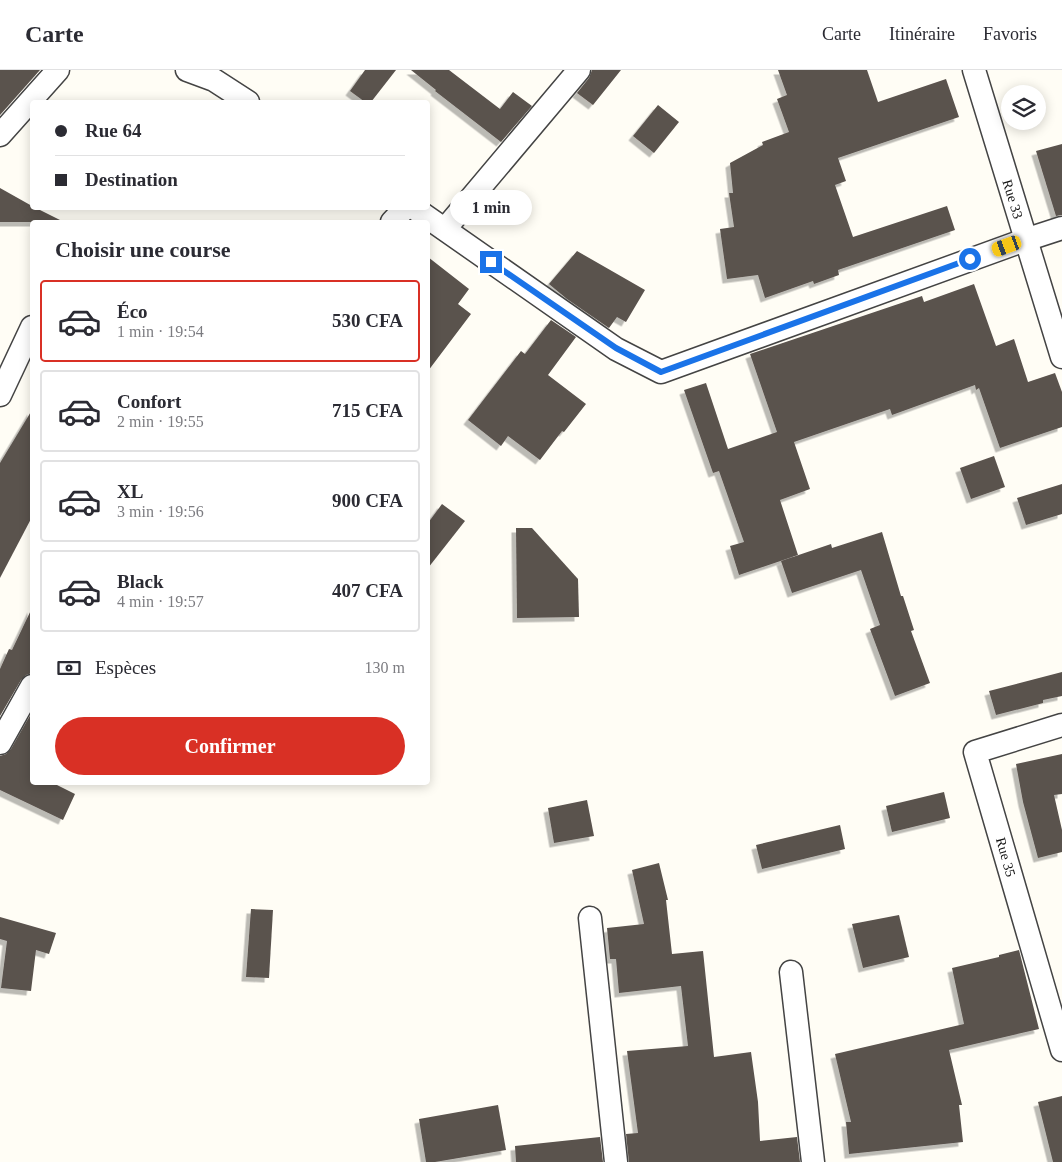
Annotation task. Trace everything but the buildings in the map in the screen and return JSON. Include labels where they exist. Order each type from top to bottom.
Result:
[{"type":"street","points":[[31,100],[58,70]]},
{"type":"street","points":[[187,70],[214,80],[245,100]]},
{"type":"street","points":[[445,229],[579,70]]},
{"type":"street","name":"Rue 33","points":[[974,70],[1062,357]]},
{"type":"street","points":[[0,135],[30,101]]},
{"type":"street","points":[[394,220],[403,210]]},
{"type":"street","points":[[417,210],[616,348],[661,372],[1062,228]]},
{"type":"street","points":[[0,395],[30,331]]},
{"type":"street","points":[[0,743],[30,690]]},
{"type":"street","name":"Rue 35","points":[[1062,725],[975,752],[1062,1050]]},
{"type":"street","points":[[590,918],[616,1162]]},
{"type":"street","points":[[791,972],[813,1162]]},
{"type":"route","points":[[491,262],[616,348],[661,372],[970,259]]}]
